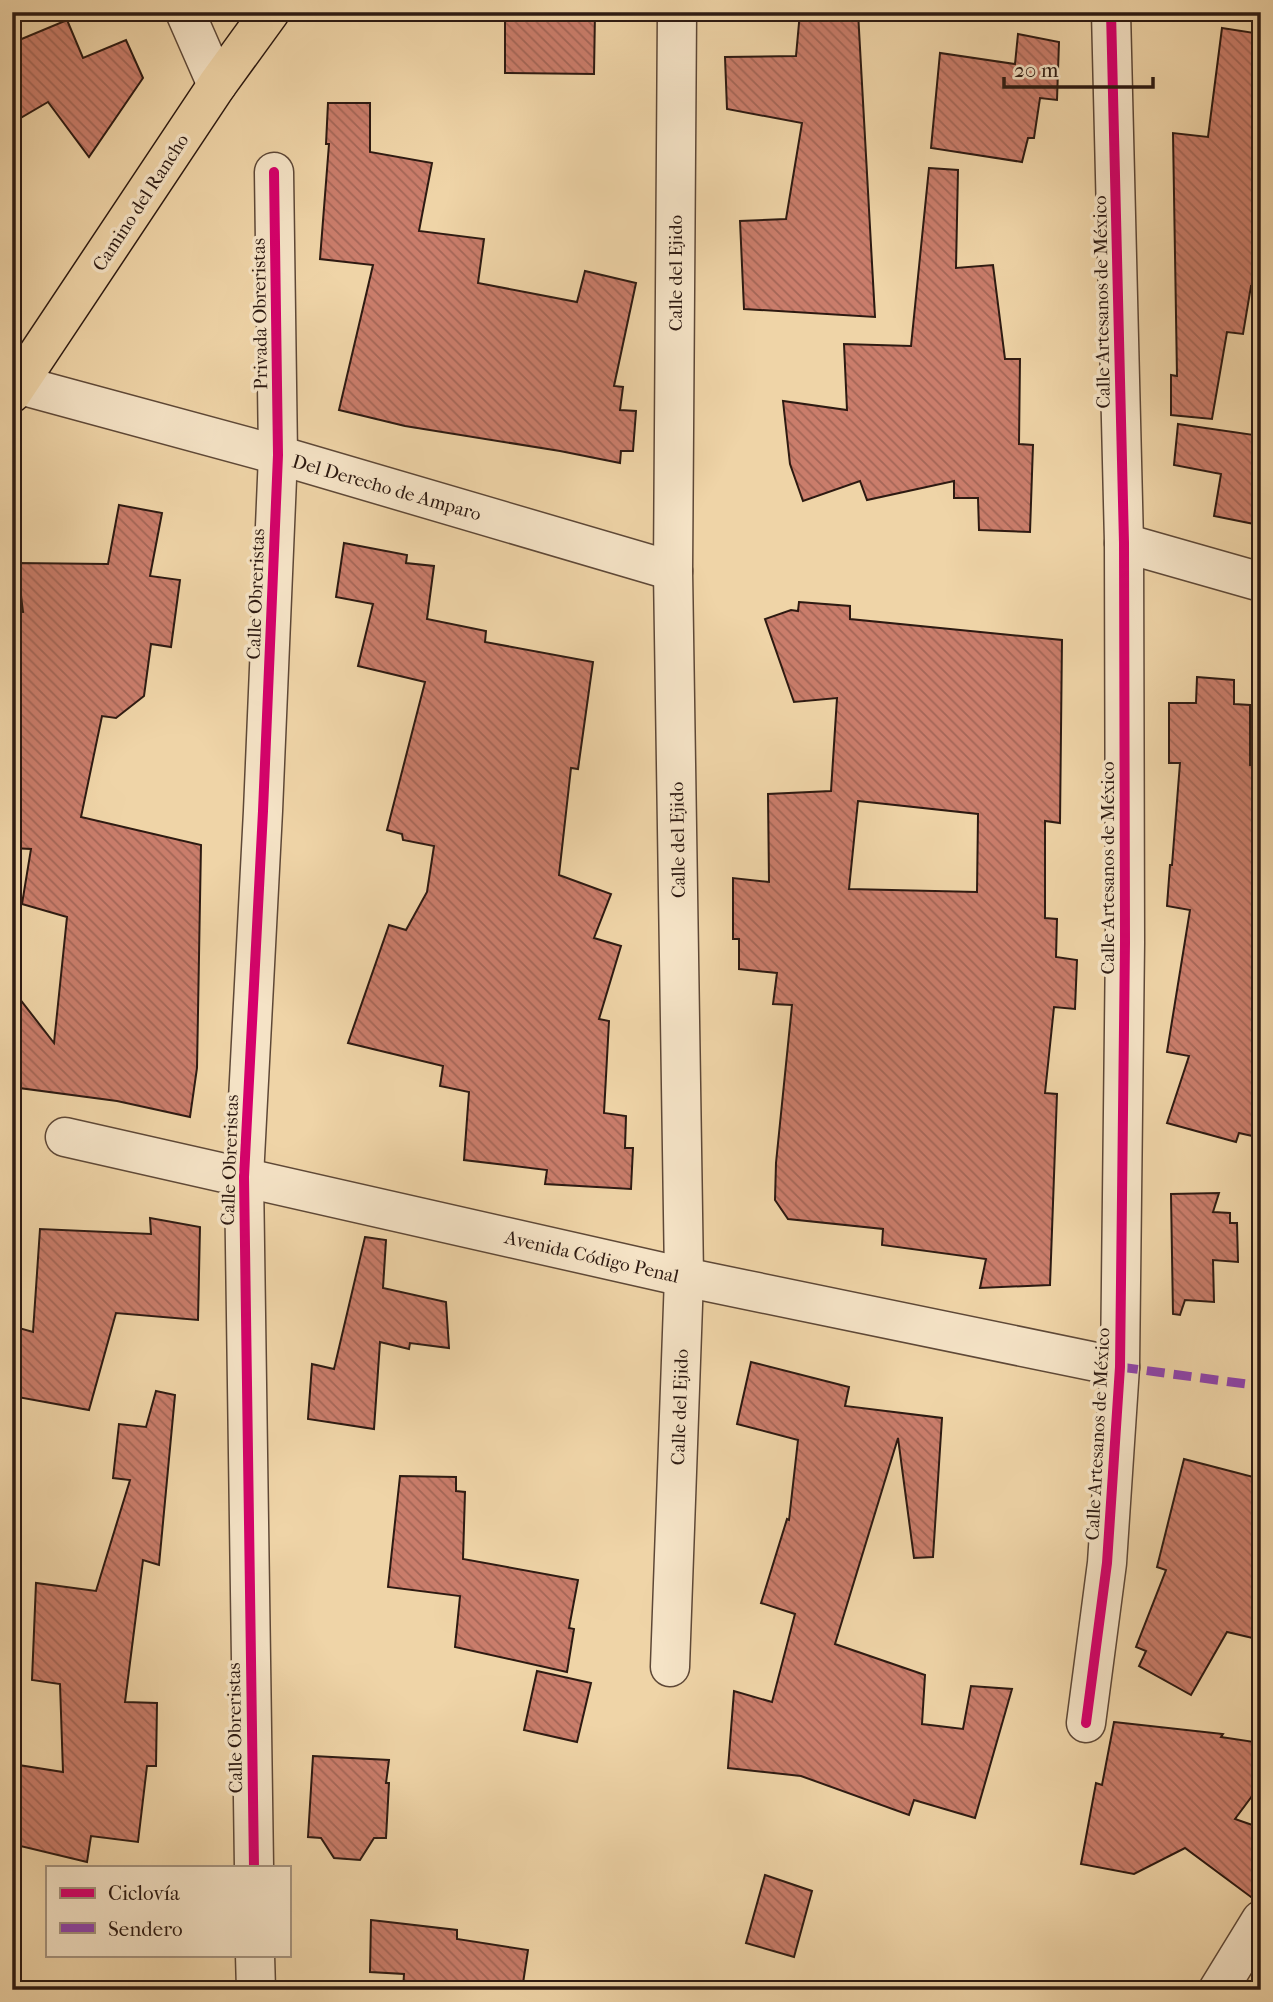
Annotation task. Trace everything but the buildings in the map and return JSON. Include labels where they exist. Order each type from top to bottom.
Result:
[{"type":"main road","name":"Camino del Rancho","points":[[16,389],[217,85],[270,12]]},
{"type":"street","points":[[185,12],[217,85]]},
{"type":"street","name":"Calle del Ejido","points":[[670,1667],[684,1277],[673,571],[677,12]]},
{"type":"street","name":"Calle Artesanos de México","points":[[1086,1723],[1107,1563],[1120,1367],[1125,942],[1124,543],[1111,12]]},
{"type":"street","name":"Privada Obreristas","points":[[274,172],[278,455]]},
{"type":"street","name":"Del Derecho de Amparo","points":[[16,389],[278,455],[673,571]]},
{"type":"street","name":"Calle Obreristas","points":[[254,1866],[244,1177],[278,455]]},
{"type":"street","points":[[1124,543],[1261,582]]},
{"type":"street","name":"Avenida Código Penal","points":[[65,1138],[684,1277],[1120,1367]]},
{"type":"street","points":[[1218,1990],[1261,1920]]},
{"type":"street","points":[[255,1956],[256,1990]]},
{"type":"marked path","points":[[1120,1367],[1261,1386]]},
{"type":"cycle path","points":[[1086,1723],[1107,1563],[1120,1367],[1125,942],[1124,543],[1111,12]]},
{"type":"cycle path","points":[[254,1866],[244,1177],[278,455],[274,172]]}]
